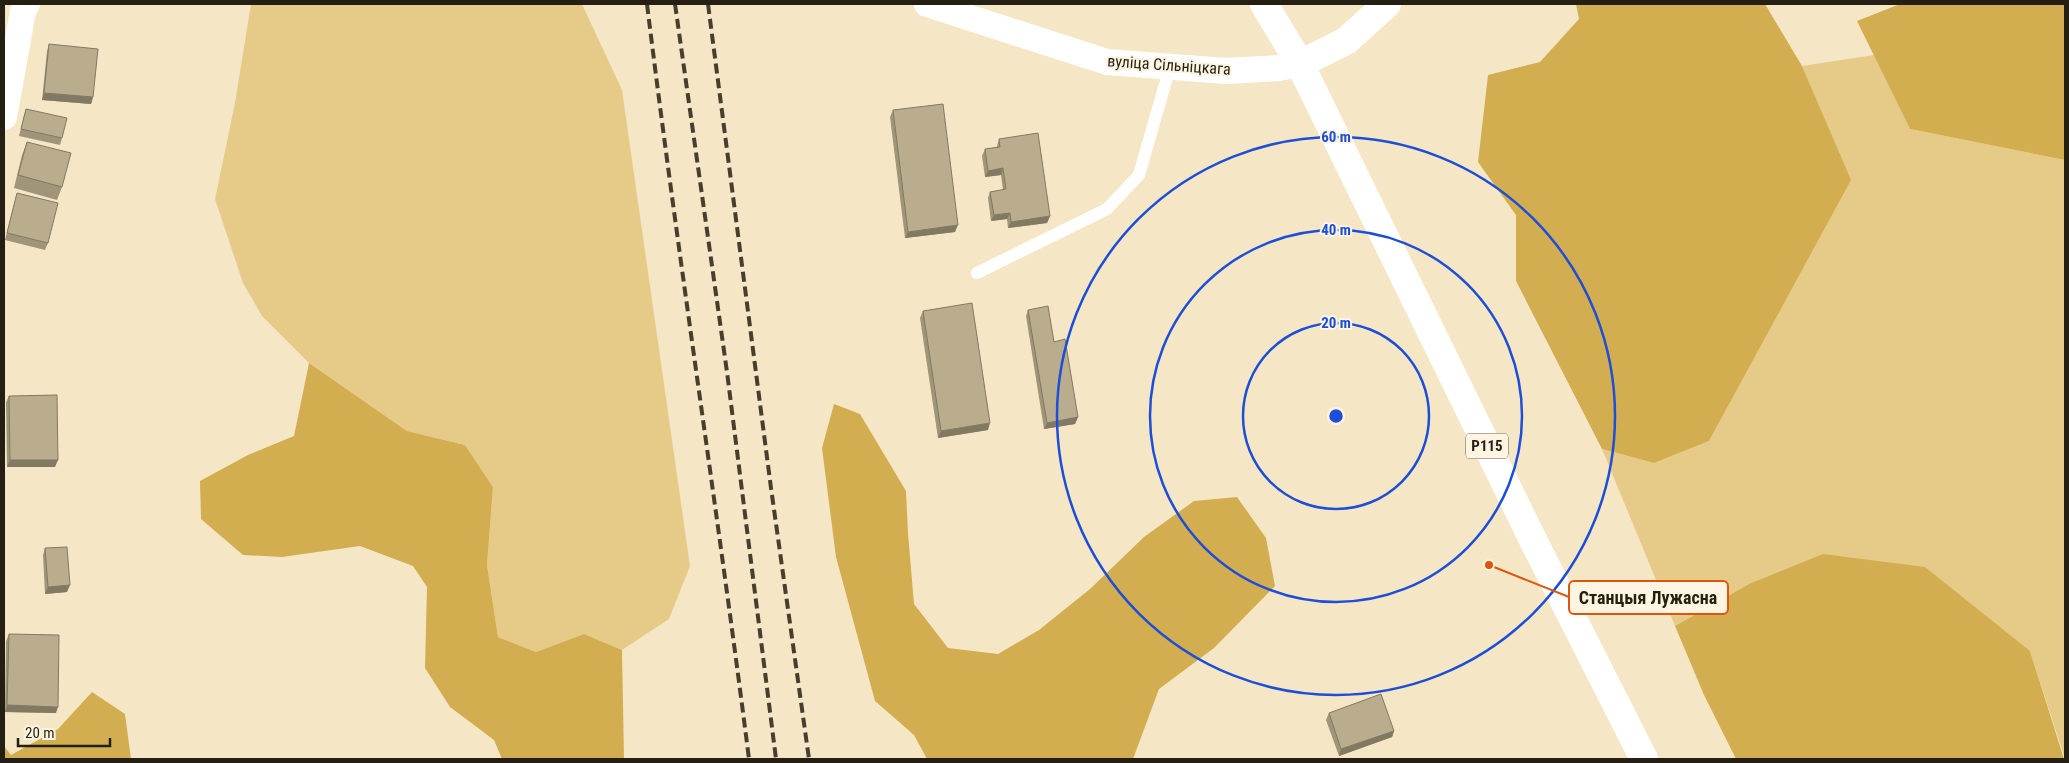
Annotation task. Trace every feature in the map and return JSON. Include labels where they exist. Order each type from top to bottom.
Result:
[{"type":"main road","name":"Р115","points":[[1264,4],[1300,64],[1537,548],[1644,759]]},
{"type":"main road","points":[[1300,64],[1346,41],[1387,4]]},
{"type":"street","points":[[4,117],[26,4]]},
{"type":"street","name":"вуліца Сільніцкага","points":[[927,4],[1107,62],[1226,71],[1278,68],[1300,64]]},
{"type":"lane","points":[[977,273],[1107,209],[1133,182],[1139,175],[1170,67]]},
{"type":"shaded area","points":[[251,4],[582,4],[622,90],[690,566],[669,619],[622,650],[584,634],[536,652],[498,637],[487,565],[493,487],[465,445],[407,431],[309,363],[262,316],[243,283],[215,199],[235,103]]},
{"type":"shaded area","points":[[1576,4],[1765,4],[1802,66],[1851,180],[1709,441],[1654,463],[1602,449],[1516,281],[1516,215],[1478,162],[1488,75],[1540,62],[1579,19]]},
{"type":"shaded area","points":[[1900,4],[2065,4],[2065,160],[1910,129],[1857,21]]},
{"type":"shaded area","points":[[1874,55],[1910,129],[2065,160],[2065,759],[2030,651],[1749,584],[1675,626],[1602,449],[1654,463],[1709,441],[1850,180],[1802,66]]},
{"type":"shaded area","points":[[309,363],[407,431],[465,445],[493,487],[487,565],[498,637],[536,652],[584,634],[622,650],[624,759],[502,759],[494,740],[450,707],[425,668],[427,587],[413,566],[360,546],[282,557],[243,555],[201,519],[200,481],[248,455],[294,436]]},
{"type":"shaded area","points":[[834,404],[860,414],[906,491],[914,604],[948,648],[998,654],[1039,630],[1090,589],[1144,537],[1194,501],[1237,497],[1266,538],[1275,586],[1214,648],[1159,689],[1133,759],[927,759],[914,735],[875,701],[836,557],[822,448]]},
{"type":"shaded area","points":[[1823,554],[1925,567],[2030,651],[2064,759],[1736,759],[1704,695],[1675,626],[1749,584]]},
{"type":"shaded area","points":[[92,692],[125,714],[131,759],[4,759],[4,746],[11,755],[58,729]]},
{"type":"building","points":[[49,44],[98,49],[93,97],[44,93]]},
{"type":"building","points":[[943,104],[958,225],[908,232],[893,110]]},
{"type":"building","points":[[26,109],[67,118],[62,138],[21,129]]},
{"type":"building","points":[[1038,133],[1050,216],[1011,222],[1010,213],[994,215],[990,192],[1006,189],[1003,168],[988,171],[985,149],[1000,147],[999,139]]},
{"type":"building","points":[[27,142],[71,153],[62,187],[18,175]]},
{"type":"building","points":[[17,193],[58,203],[48,243],[7,233]]},
{"type":"building","points":[[972,303],[990,423],[941,431],[923,311]]},
{"type":"building","points":[[1048,306],[1054,342],[1065,339],[1078,417],[1047,423],[1028,310]]},
{"type":"building","points":[[57,395],[58,460],[10,460],[9,396]]},
{"type":"building","points":[[67,547],[70,585],[48,587],[45,548]]},
{"type":"building","points":[[9,634],[59,635],[58,707],[7,705]]},
{"type":"building","points":[[1381,694],[1394,731],[1341,749],[1329,713]]},
{"type":"railway","points":[[647,4],[749,759]]},
{"type":"railway","points":[[675,4],[727,372],[776,759]]},
{"type":"railway","points":[[708,4],[771,488],[809,759]]},
{"type":"place","name":"Станцыя Лужасна","points":[[1489,565]]}]
